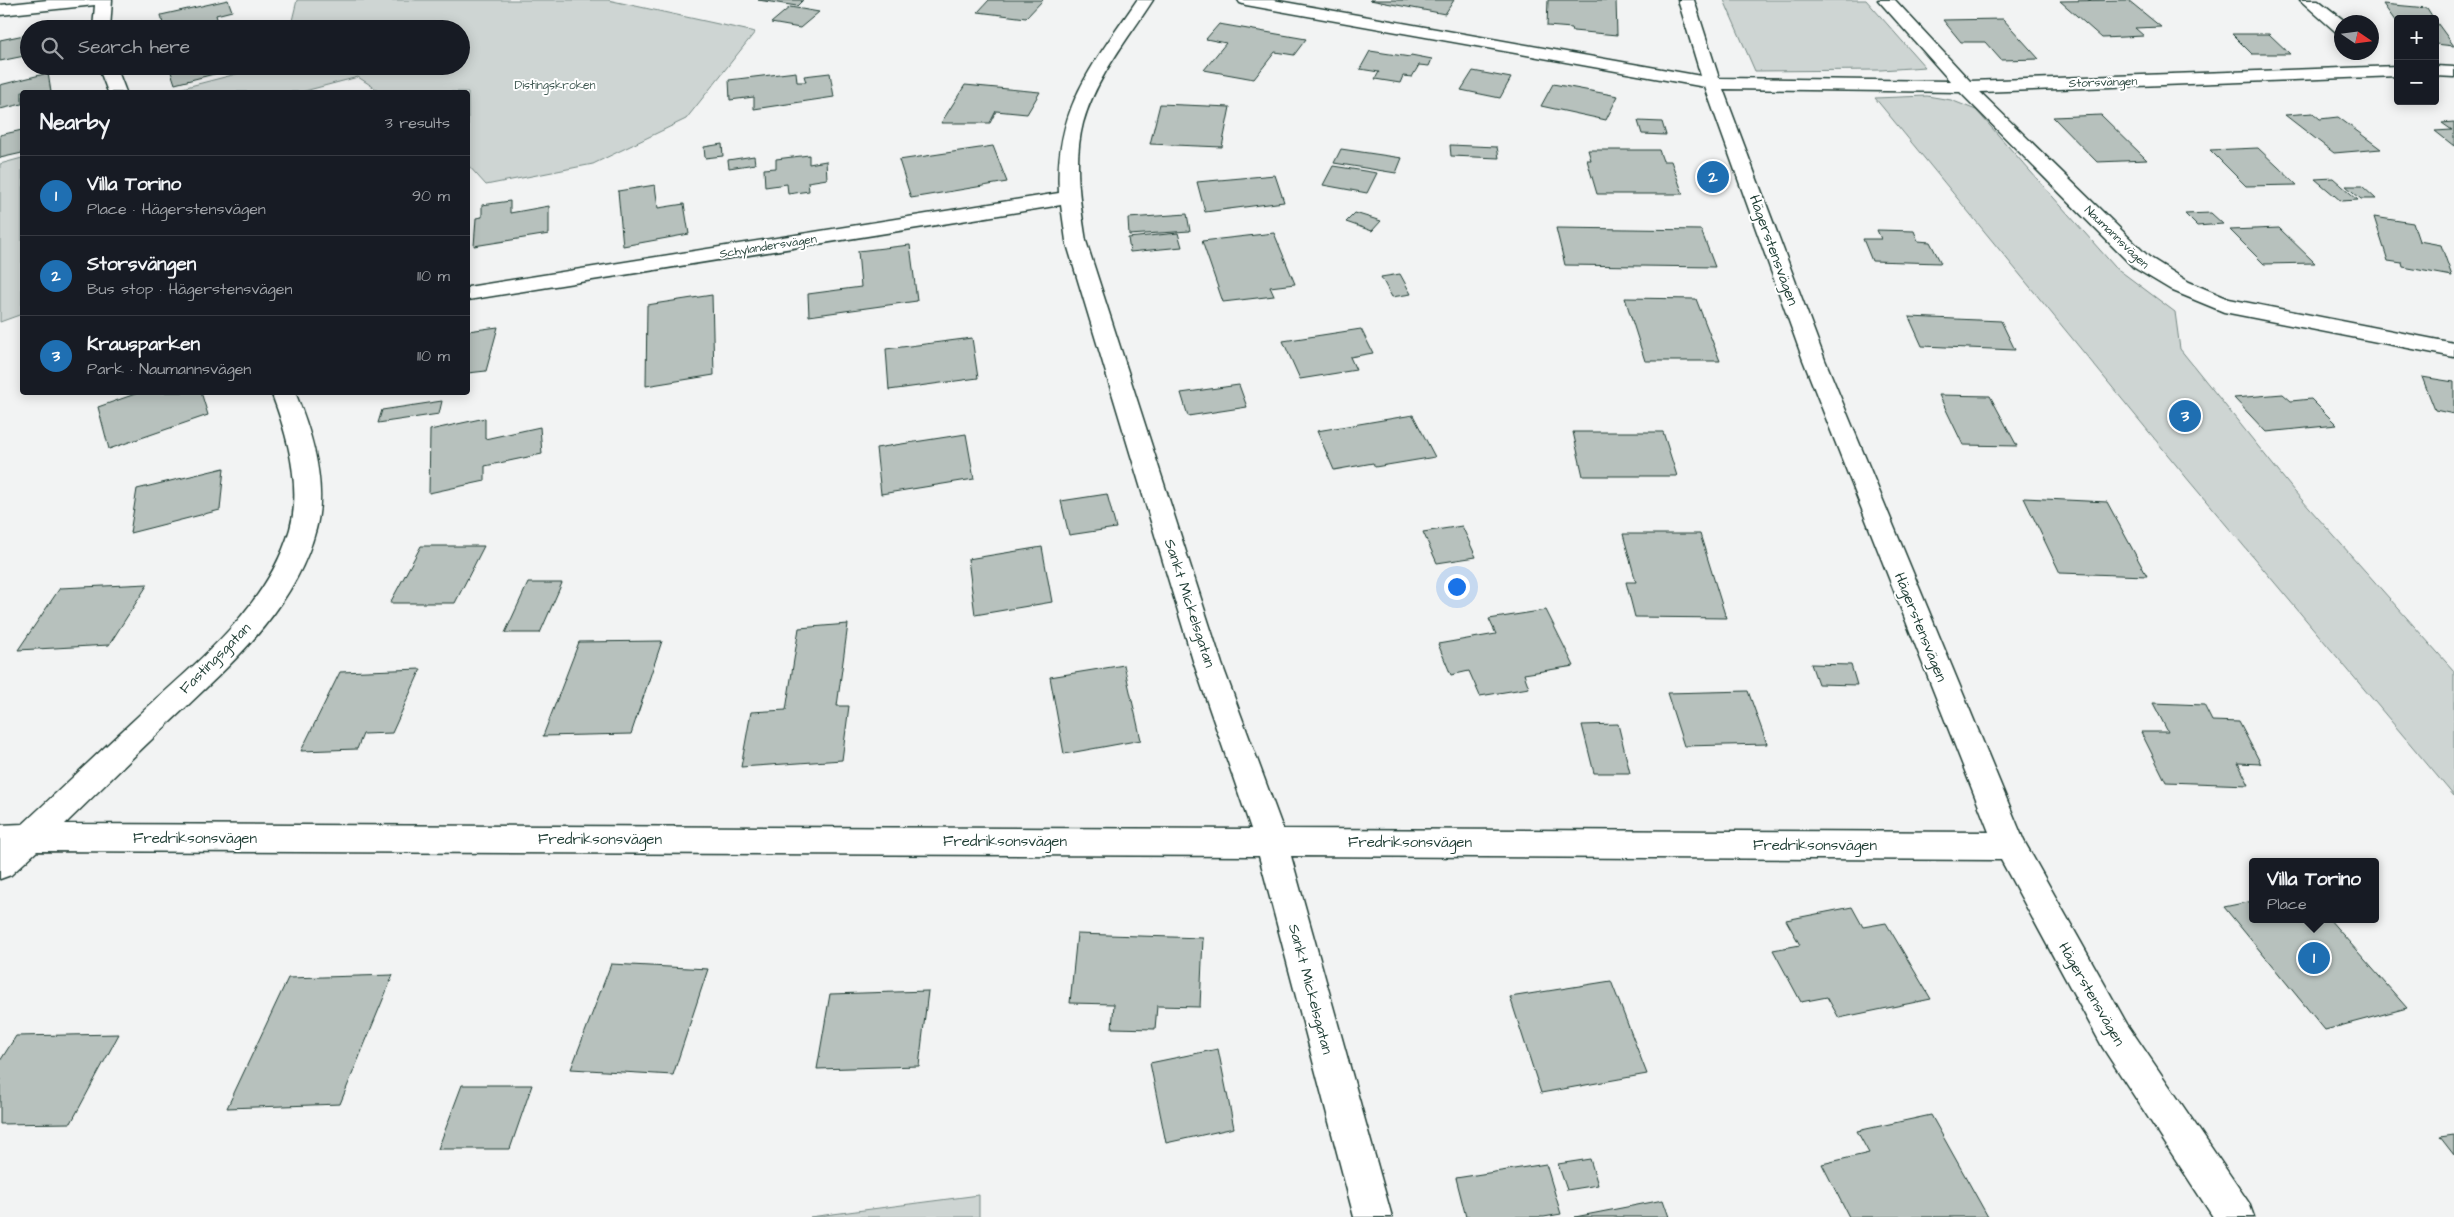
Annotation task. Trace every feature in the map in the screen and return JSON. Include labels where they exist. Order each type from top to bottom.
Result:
[{"type":"street","points":[[0,10],[95,0]]},
{"type":"street","points":[[102,20],[104,0]]},
{"type":"street","name":"Sankt Mickelsgatan","points":[[1145,0],[1083,98],[1074,123],[1070,147],[1068,198],[1076,241],[1208,664],[1271,841],[1373,1217]]},
{"type":"street","name":"Storsvängen","points":[[1246,0],[1662,76],[1712,83],[1965,87],[2394,71]]},
{"type":"street","name":"Hägerstensvägen","points":[[1686,0],[1712,83],[1814,360],[2010,846],[2115,1036],[2235,1217]]},
{"type":"street","points":[[1886,0],[1965,87]]},
{"type":"street","points":[[2308,0],[2334,21]]},
{"type":"street","points":[[2379,59],[2394,70]]},
{"type":"street","points":[[2439,71],[2454,72]]},
{"type":"street","points":[[110,75],[116,90]]},
{"type":"street","name":"Naumannsvägen","points":[[1965,87],[2141,262],[2167,280],[2196,295],[2224,305],[2454,350]]},
{"type":"street","name":"Schylandersvägen","points":[[470,294],[1068,198]]},
{"type":"street","name":"Fastingsgatan","points":[[0,865],[229,647],[254,618],[282,576],[292,559],[303,528],[305,500],[303,455],[294,415],[284,395]]},
{"type":"street","name":"Fredriksonsvägen","points":[[0,839],[30,837],[1271,841],[2010,846]]},
{"type":"green space","name":"Distingskroken","points":[[297,0],[608,0],[755,32],[686,119],[593,164],[486,185],[470,167],[470,90],[378,90],[358,77],[309,90],[175,90],[232,75],[470,75],[470,20],[292,20]]},
{"type":"green space","points":[[1724,0],[1866,0],[1925,67],[1881,70],[1755,71]]},
{"type":"green space","points":[[1927,96],[1951,100],[1976,110],[2115,267],[2175,312],[2180,349],[2294,491],[2454,671],[2454,796],[2190,482],[1875,98]]},
{"type":"green space","points":[[20,159],[20,315],[0,322],[0,164]]},
{"type":"green space","points":[[979,1195],[979,1217],[810,1217]]},
{"type":"building","points":[[228,0],[232,11],[216,15],[217,20],[162,20],[161,15]]},
{"type":"building","points":[[758,0],[803,0],[797,6]]},
{"type":"building","points":[[989,0],[1043,0],[1026,18],[978,12]]},
{"type":"building","points":[[1370,0],[1454,0],[1445,14]]},
{"type":"building","points":[[1548,0],[1616,0],[1617,35],[1573,31],[1572,28],[1547,26]]},
{"type":"building","points":[[2128,0],[2161,27],[2135,28],[2144,36],[2102,38],[2060,1]]},
{"type":"building","points":[[2383,4],[2427,8],[2431,15],[2394,15],[2394,19]]},
{"type":"building","points":[[790,7],[819,12],[800,28],[771,23]]},
{"type":"building","points":[[2003,19],[2039,59],[2001,60],[1985,42],[1961,42],[1943,20]]},
{"type":"building","points":[[1219,24],[1306,39],[1294,55],[1275,52],[1254,79],[1204,70],[1226,43],[1206,39]]},
{"type":"building","points":[[2439,25],[2454,46],[2439,44]]},
{"type":"building","points":[[2232,34],[2269,34],[2290,54],[2252,54]]},
{"type":"building","points":[[20,36],[20,57],[0,61],[0,40]]},
{"type":"building","points":[[1370,51],[1432,59],[1429,66],[1419,65],[1412,77],[1403,76],[1400,83],[1375,79],[1379,72],[1360,69]]},
{"type":"building","points":[[1473,71],[1511,78],[1500,98],[1461,90]]},
{"type":"building","points":[[796,72],[797,82],[806,82],[804,76],[830,73],[834,97],[754,109],[754,97],[730,100],[729,80]]},
{"type":"building","points":[[40,75],[48,75],[51,90],[20,90],[20,104],[0,109],[0,85]]},
{"type":"building","points":[[172,75],[210,75],[175,84]]},
{"type":"building","points":[[1553,84],[1618,96],[1606,120],[1541,106]]},
{"type":"building","points":[[965,85],[1040,92],[1027,114],[996,111],[990,123],[941,123]]},
{"type":"building","points":[[1160,104],[1230,107],[1222,147],[1150,144]]},
{"type":"building","points":[[2313,113],[2320,119],[2338,117],[2381,149],[2334,153],[2285,115]]},
{"type":"building","points":[[2101,115],[2147,160],[2097,162],[2053,117]]},
{"type":"building","points":[[1638,121],[1662,122],[1666,135],[1642,134]]},
{"type":"building","points":[[2454,122],[2454,146],[2435,131],[2452,130],[2442,123]]},
{"type":"building","points":[[20,130],[20,153],[0,158],[0,135]]},
{"type":"building","points":[[722,144],[723,156],[705,158],[704,147]]},
{"type":"building","points":[[1450,145],[1497,147],[1499,158],[1451,156]]},
{"type":"building","points":[[993,146],[1007,182],[911,198],[899,160]]},
{"type":"building","points":[[2258,148],[2297,185],[2246,186],[2210,150]]},
{"type":"building","points":[[1341,149],[1402,158],[1396,173],[1334,163]]},
{"type":"building","points":[[1588,150],[1659,150],[1663,161],[1671,161],[1683,194],[1597,194],[1587,160],[1591,160]]},
{"type":"building","points":[[809,155],[809,164],[826,161],[827,179],[808,182],[809,191],[788,194],[787,184],[765,187],[764,169],[776,168],[776,159]]},
{"type":"building","points":[[754,156],[755,164],[729,168],[728,160]]},
{"type":"building","points":[[1333,166],[1377,173],[1367,193],[1323,185]]},
{"type":"building","points":[[1275,175],[1284,202],[1205,212],[1197,182]]},
{"type":"building","points":[[2333,178],[2358,200],[2341,201],[2315,179]]},
{"type":"building","points":[[655,185],[658,208],[684,204],[689,234],[623,246],[618,191]]},
{"type":"building","points":[[2346,186],[2362,186],[2376,199],[2361,199]]},
{"type":"building","points":[[510,201],[510,213],[549,206],[549,234],[474,246],[476,218],[482,217],[482,205]]},
{"type":"building","points":[[1355,213],[1381,221],[1372,231],[1346,222]]},
{"type":"building","points":[[2211,213],[2223,224],[2197,226],[2185,214]]},
{"type":"building","points":[[1187,214],[1190,231],[1129,235],[1128,218]]},
{"type":"building","points":[[2374,217],[2413,223],[2419,241],[2441,245],[2452,276],[2403,267],[2402,263],[2388,261]]},
{"type":"building","points":[[1556,228],[1701,230],[1715,267],[1565,265]]},
{"type":"building","points":[[2279,228],[2315,263],[2264,264],[2230,230]]},
{"type":"building","points":[[1877,230],[1914,231],[1918,241],[1930,242],[1941,263],[1872,261],[1863,239],[1881,239]]},
{"type":"building","points":[[1178,233],[1182,247],[1130,252],[1128,238]]},
{"type":"building","points":[[1274,233],[1295,284],[1270,287],[1274,296],[1223,302],[1202,241]]},
{"type":"building","points":[[910,245],[917,301],[809,316],[808,294],[861,287],[858,251]]},
{"type":"building","points":[[1400,274],[1411,294],[1392,297],[1381,277]]},
{"type":"building","points":[[712,295],[714,375],[646,386],[647,305]]},
{"type":"building","points":[[1625,298],[1696,299],[1720,361],[1645,361]]},
{"type":"building","points":[[1909,317],[2001,321],[2015,350],[1922,346]]},
{"type":"building","points":[[498,327],[486,371],[470,373],[470,331]]},
{"type":"building","points":[[1361,329],[1373,353],[1350,357],[1356,370],[1300,379],[1283,341]]},
{"type":"building","points":[[972,338],[978,378],[889,390],[886,349]]},
{"type":"building","points":[[2422,377],[2454,382],[2454,414],[2435,410]]},
{"type":"building","points":[[1239,385],[1247,407],[1188,416],[1181,393]]},
{"type":"building","points":[[2283,394],[2291,401],[2311,399],[2337,425],[2266,432],[2234,398]]},
{"type":"building","points":[[132,395],[202,395],[208,415],[109,449],[98,407]]},
{"type":"building","points":[[1939,395],[1990,396],[2017,446],[1963,445]]},
{"type":"building","points":[[442,401],[439,414],[378,423],[382,410]]},
{"type":"building","points":[[1413,415],[1435,457],[1375,467],[1373,463],[1334,470],[1317,431]]},
{"type":"building","points":[[485,418],[485,439],[540,427],[542,454],[485,466],[485,481],[429,493],[430,430]]},
{"type":"building","points":[[1573,432],[1663,432],[1677,476],[1583,476]]},
{"type":"building","points":[[966,434],[974,479],[881,494],[876,448]]},
{"type":"building","points":[[224,468],[220,510],[130,533],[137,489]]},
{"type":"building","points":[[1107,494],[1116,528],[1069,535],[1061,501]]},
{"type":"building","points":[[2024,498],[2107,502],[2147,576],[2060,573]]},
{"type":"building","points":[[1462,526],[1476,557],[1437,563],[1423,532]]},
{"type":"building","points":[[1623,534],[1700,534],[1726,618],[1635,617],[1626,582],[1636,582]]},
{"type":"building","points":[[421,546],[484,546],[455,603],[390,603]]},
{"type":"building","points":[[1042,547],[1052,602],[975,615],[968,559]]},
{"type":"building","points":[[528,583],[562,583],[540,633],[505,633]]},
{"type":"building","points":[[148,584],[109,645],[18,650],[60,588]]},
{"type":"building","points":[[1546,610],[1574,666],[1524,674],[1529,688],[1480,696],[1469,671],[1451,675],[1438,644],[1496,634],[1489,619]]},
{"type":"building","points":[[848,624],[837,706],[849,706],[842,760],[741,767],[751,712],[786,710],[799,628]]},
{"type":"building","points":[[662,641],[631,734],[543,736],[579,642]]},
{"type":"building","points":[[1811,664],[1851,665],[1857,685],[1818,684]]},
{"type":"building","points":[[1124,665],[1141,740],[1064,754],[1050,677]]},
{"type":"building","points":[[421,669],[392,733],[363,734],[357,749],[301,751],[340,672]]},
{"type":"building","points":[[1748,691],[1767,744],[1684,746],[1667,693]]},
{"type":"building","points":[[2153,703],[2204,705],[2212,721],[2239,722],[2261,764],[2238,763],[2249,785],[2166,782],[2141,732],[2168,732]]},
{"type":"building","points":[[1618,724],[1630,773],[1594,773],[1582,725]]},
{"type":"building","points":[[2249,902],[2249,923],[2333,923],[2407,1008],[2325,1030],[2224,907]]},
{"type":"building","points":[[1852,907],[1863,927],[1886,923],[1931,999],[1839,1018],[1827,997],[1801,1002],[1773,950],[1800,945],[1786,920]]},
{"type":"building","points":[[1077,934],[1203,938],[1200,1007],[1157,1006],[1155,1029],[1112,1028],[1114,1004],[1070,1003]]},
{"type":"building","points":[[611,964],[708,969],[673,1075],[571,1069]]},
{"type":"building","points":[[393,975],[340,1104],[227,1108],[288,978]]},
{"type":"building","points":[[1611,981],[1647,1074],[1541,1093],[1510,997]]},
{"type":"building","points":[[928,991],[919,1066],[817,1069],[830,994]]},
{"type":"building","points":[[119,1034],[71,1123],[0,1124],[0,1061],[16,1036]]},
{"type":"building","points":[[1218,1049],[1234,1128],[1166,1143],[1150,1063]]},
{"type":"building","points":[[462,1085],[532,1085],[510,1149],[438,1149]]},
{"type":"building","points":[[1931,1115],[1988,1217],[1849,1217],[1822,1164],[1869,1153],[1857,1131]]},
{"type":"building","points":[[2454,1135],[2454,1155],[2440,1137]]},
{"type":"building","points":[[1590,1159],[1598,1185],[1567,1190],[1558,1164]]},
{"type":"building","points":[[1546,1164],[1561,1214],[1544,1217],[1466,1217],[1456,1178]]},
{"type":"building","points":[[1663,1200],[1669,1217],[1575,1217]]},
{"type":"place","name":"Storsvängen","points":[[1713,177]]},
{"type":"place","name":"Krausparken","points":[[2185,416]]},
{"type":"place","name":"Villa Torino","points":[[2314,958]]}]
